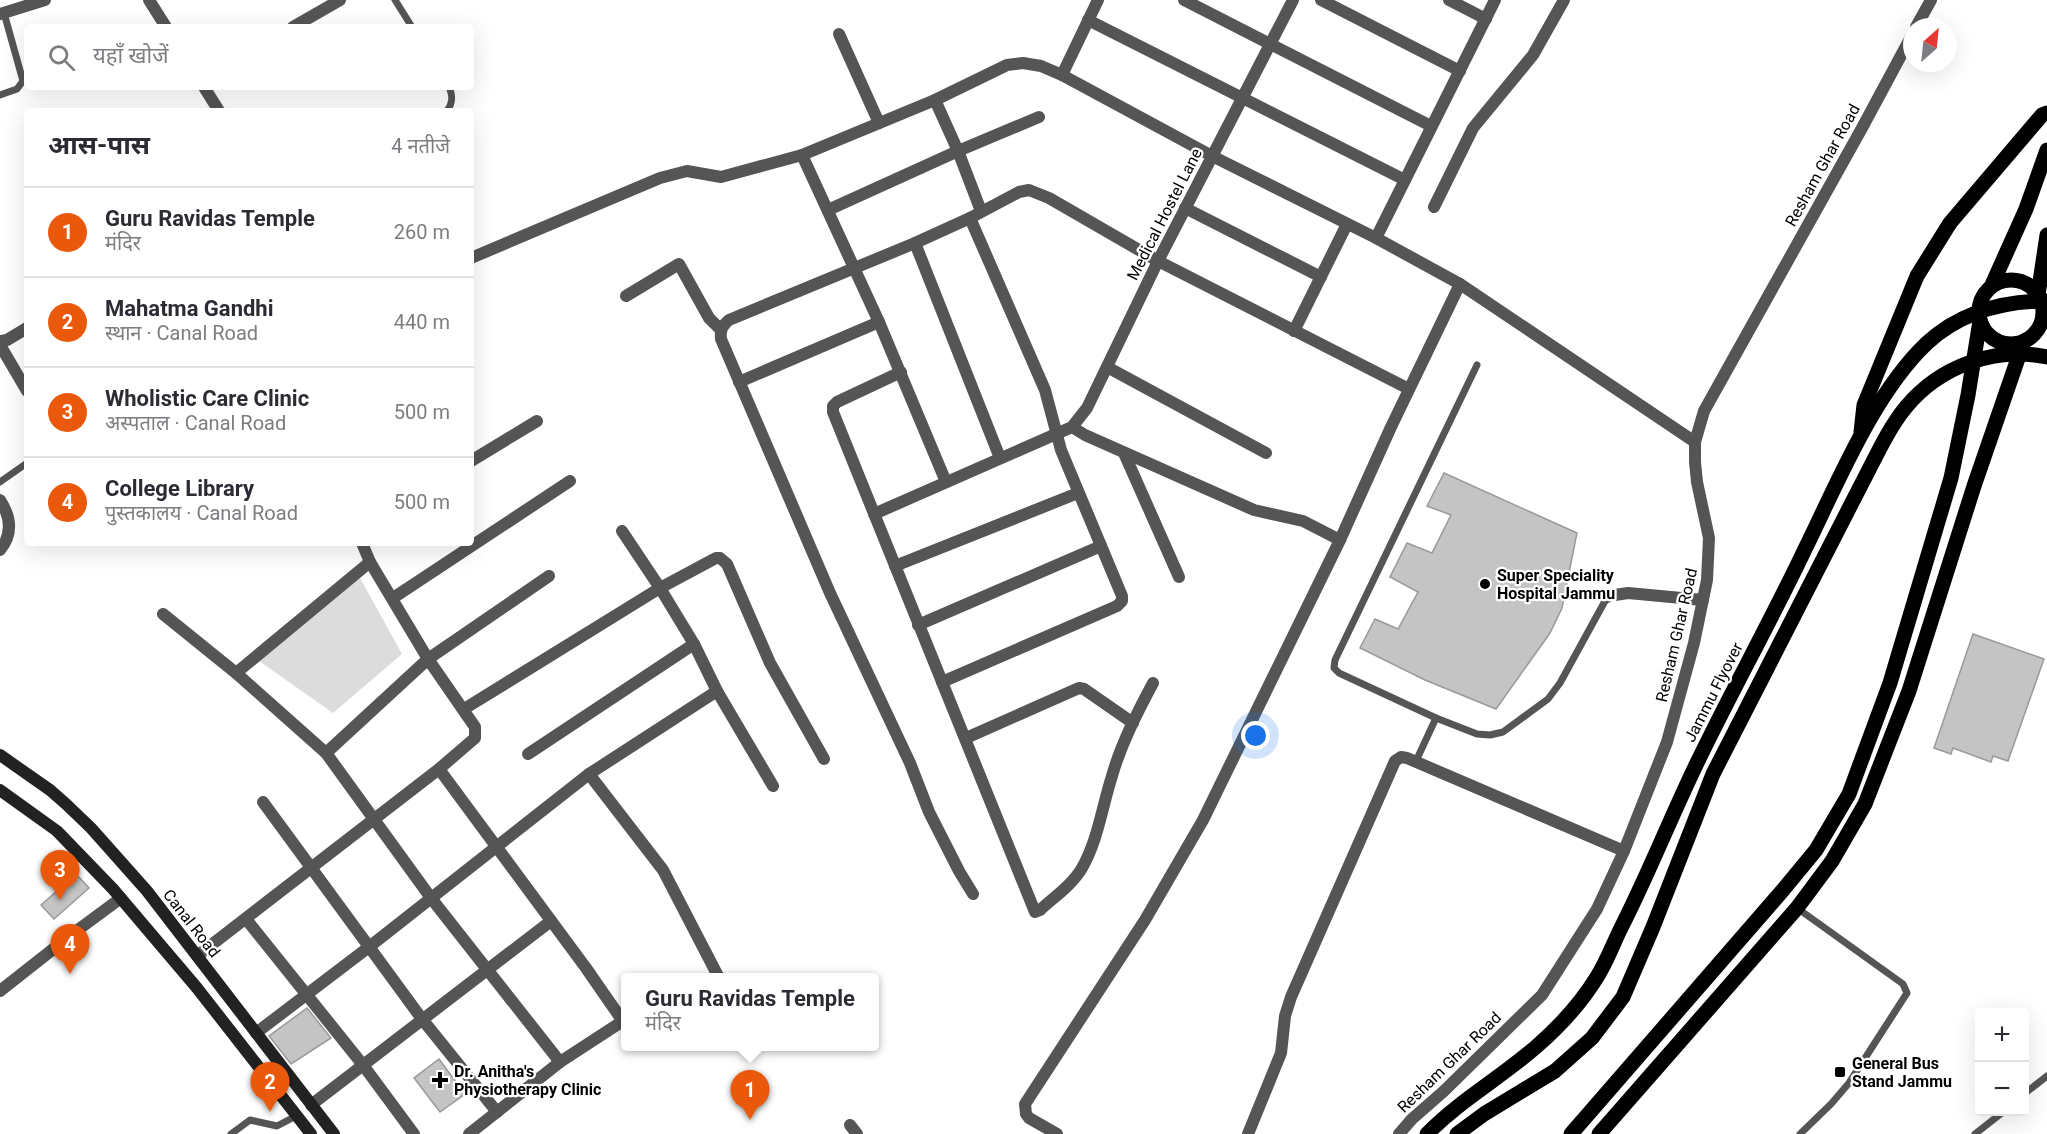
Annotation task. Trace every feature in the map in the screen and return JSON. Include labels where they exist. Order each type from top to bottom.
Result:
[{"type":"main road","points":[[1861,435],[1864,405],[1917,276],[1950,223],[2047,113]]},
{"type":"main road","points":[[1571,1134],[1816,850],[1849,794],[1890,682],[1951,478],[1968,395],[1980,321],[1980,302],[1991,287],[2026,209],[2047,150]]},
{"type":"main road","points":[[1599,1134],[1797,908],[1832,861],[1865,804],[1909,691],[1974,486],[2043,318],[2047,235]]},
{"type":"main road","points":[[1991,287],[2011,280],[2022,282],[2031,287],[2044,304]]},
{"type":"main road","name":"Jammu Flyover","points":[[1427,1134],[1466,1099],[1535,1047],[1569,1015],[1598,976],[1697,764],[1861,435],[1910,361],[1928,342],[1957,321],[1986,308],[2020,301],[2044,304]]},
{"type":"main road","points":[[1980,321],[1992,338],[2003,343],[2013,344],[2035,339]]},
{"type":"main road","points":[[1458,1134],[1484,1114],[1555,1071],[1592,1038],[1623,997],[1713,774],[1879,452],[1906,407],[1930,384],[1946,373],[1978,358],[2005,355],[2047,357]]},
{"type":"main road","name":"Canal Road","points":[[0,755],[50,790],[91,828],[147,891],[334,1134]]},
{"type":"main road","points":[[0,790],[57,831],[121,898],[197,988],[311,1134]]},
{"type":"street","points":[[2,13],[45,0]]},
{"type":"street","points":[[149,0],[164,24]]},
{"type":"street","points":[[298,24],[340,0]]},
{"type":"street","points":[[1062,75],[1098,0]]},
{"type":"street","points":[[1184,0],[1431,126]]},
{"type":"street","name":"Medical Hostel Lane","points":[[874,514],[1072,427],[1087,408],[1158,261],[1293,0]]},
{"type":"street","points":[[1321,0],[1460,71]]},
{"type":"street","points":[[1449,0],[1486,19]]},
{"type":"street","points":[[1376,238],[1495,0]]},
{"type":"street","points":[[1434,207],[1473,128],[1533,55],[1564,0]]},
{"type":"street","points":[[1921,18],[1931,0]]},
{"type":"street","points":[[1088,20],[1405,180]]},
{"type":"street","points":[[839,34],[879,123]]},
{"type":"street","name":"Resham Ghar Road","points":[[1399,1134],[1542,994],[1597,909],[1624,851],[1667,742],[1694,644],[1709,562],[1709,538],[1697,482],[1695,442],[1704,411],[1903,52]]},
{"type":"street","points":[[474,257],[678,172],[687,171],[721,177],[802,155],[935,100],[1007,65],[1023,63],[1041,66],[1062,75],[1212,156],[1376,238],[1460,284],[1695,442]]},
{"type":"street","points":[[206,90],[217,108]]},
{"type":"street","points":[[935,100],[981,211]]},
{"type":"street","points":[[828,210],[1039,117]]},
{"type":"street","points":[[802,155],[879,322],[946,482]]},
{"type":"street","points":[[973,894],[929,812],[910,763],[830,593],[739,382],[721,339],[721,330],[729,320],[915,243],[1019,192],[1029,190],[1038,192],[1158,261],[1409,389]]},
{"type":"street","points":[[1185,208],[1321,277]]},
{"type":"street","points":[[942,682],[1117,606],[1122,601],[1122,596],[1061,450],[1046,390],[970,218]]},
{"type":"street","points":[[1294,331],[1347,224]]},
{"type":"street","points":[[915,243],[1000,458]]},
{"type":"street","points":[[626,296],[679,264],[706,313],[721,330]]},
{"type":"street","points":[[1057,1134],[1029,1118],[1025,1104],[1138,930],[1189,846],[1340,540],[1460,284]]},
{"type":"street","points":[[739,382],[879,322]]},
{"type":"street","points":[[24,330],[0,343],[24,386]]},
{"type":"street","points":[[1107,367],[1266,453]]},
{"type":"street","points":[[901,372],[837,402],[833,406],[833,412],[1035,912],[1068,886],[1081,870],[1094,840],[1112,775],[1133,723],[1153,683]]},
{"type":"street","points":[[474,459],[537,421]]},
{"type":"street","points":[[1072,427],[1124,453],[1261,513],[1303,521],[1340,540]]},
{"type":"street","points":[[1124,453],[1179,577]]},
{"type":"street","points":[[474,544],[570,481]]},
{"type":"street","points":[[895,567],[1078,493]]},
{"type":"street","points":[[0,500],[11,529],[0,550]]},
{"type":"street","points":[[622,531],[694,644],[717,691],[773,786]]},
{"type":"street","points":[[197,956],[439,770],[475,738],[475,727],[428,659],[370,562],[363,546]]},
{"type":"street","points":[[393,598],[472,546]]},
{"type":"street","points":[[918,625],[1101,546]]},
{"type":"street","points":[[464,709],[660,588],[716,558],[724,560],[770,663],[824,759]]},
{"type":"street","points":[[236,673],[370,562]]},
{"type":"street","points":[[326,753],[428,659],[549,576]]},
{"type":"street","points":[[1615,595],[1628,593],[1703,600]]},
{"type":"street","points":[[163,614],[236,673],[326,753],[431,898],[560,1062]]},
{"type":"street","points":[[528,754],[694,644]]},
{"type":"street","points":[[966,738],[1078,688],[1084,689],[1133,723]]},
{"type":"street","points":[[256,1033],[589,774],[717,691]]},
{"type":"street","points":[[1248,1134],[1281,1053],[1285,1016],[1291,998],[1395,761],[1401,757],[1416,761],[1624,851]]},
{"type":"street","points":[[439,770],[621,1016]]},
{"type":"street","points":[[589,774],[663,870],[716,973]]},
{"type":"street","points":[[263,802],[422,1019],[497,1112]]},
{"type":"street","points":[[0,991],[121,898]]},
{"type":"street","points":[[246,919],[363,1065],[414,1134]]},
{"type":"street","points":[[311,1105],[551,921]]},
{"type":"street","points":[[470,1134],[560,1062],[621,1022]]},
{"type":"lane","points":[[395,0],[410,24]]},
{"type":"lane","points":[[0,95],[16,89],[23,81],[2,13]]},
{"type":"lane","points":[[449,108],[452,98],[450,90]]},
{"type":"lane","points":[[1477,365],[1335,660],[1334,668],[1339,673],[1477,734],[1490,735],[1503,732],[1548,699],[1560,683],[1605,601],[1615,595]]},
{"type":"lane","points":[[0,482],[24,465]]},
{"type":"lane","points":[[1416,761],[1437,717]]},
{"type":"lane","points":[[1797,908],[1897,980],[1905,988],[1906,993],[1905,998],[1849,1083],[1800,1134]]},
{"type":"lane","points":[[2029,1091],[2047,1076]]},
{"type":"lane","points":[[231,1134],[250,1120],[277,1126],[298,1115]]},
{"type":"lane","points":[[1975,1134],[1998,1116]]},
{"type":"shaded area","points":[[354,567],[402,654],[333,713],[252,656]]},
{"type":"building","name":"Super Speciality Hospital Jammu","points":[[1444,473],[1577,533],[1562,608],[1550,633],[1496,709],[1425,680],[1360,648],[1375,619],[1398,629],[1418,592],[1390,577],[1407,543],[1432,553],[1451,515],[1427,506]]},
{"type":"building","points":[[1973,634],[2044,659],[2008,761],[1993,756],[1991,762],[1953,748],[1951,754],[1934,748]]},
{"type":"building","points":[[76,874],[89,888],[54,919],[41,905]]},
{"type":"building","points":[[307,1008],[331,1038],[291,1064],[269,1036]]},
{"type":"building","points":[[439,1059],[465,1094],[440,1112],[414,1078]]},
{"type":"place","name":"Super Speciality Hospital Jammu","points":[[1485,584]]},
{"type":"place","name":"Wholistic Care Clinic","points":[[60,900]]},
{"type":"place","name":"College Library","points":[[70,974]]},
{"type":"place","name":"General Bus Stand Jammu","points":[[1840,1072]]},
{"type":"place","name":"Dr. Anitha's Physiotherapy Clinic","points":[[440,1080]]},
{"type":"place","name":"Mahatma Gandhi","points":[[270,1112]]},
{"type":"place","name":"Guru Ravidas Temple","points":[[750,1120]]}]
